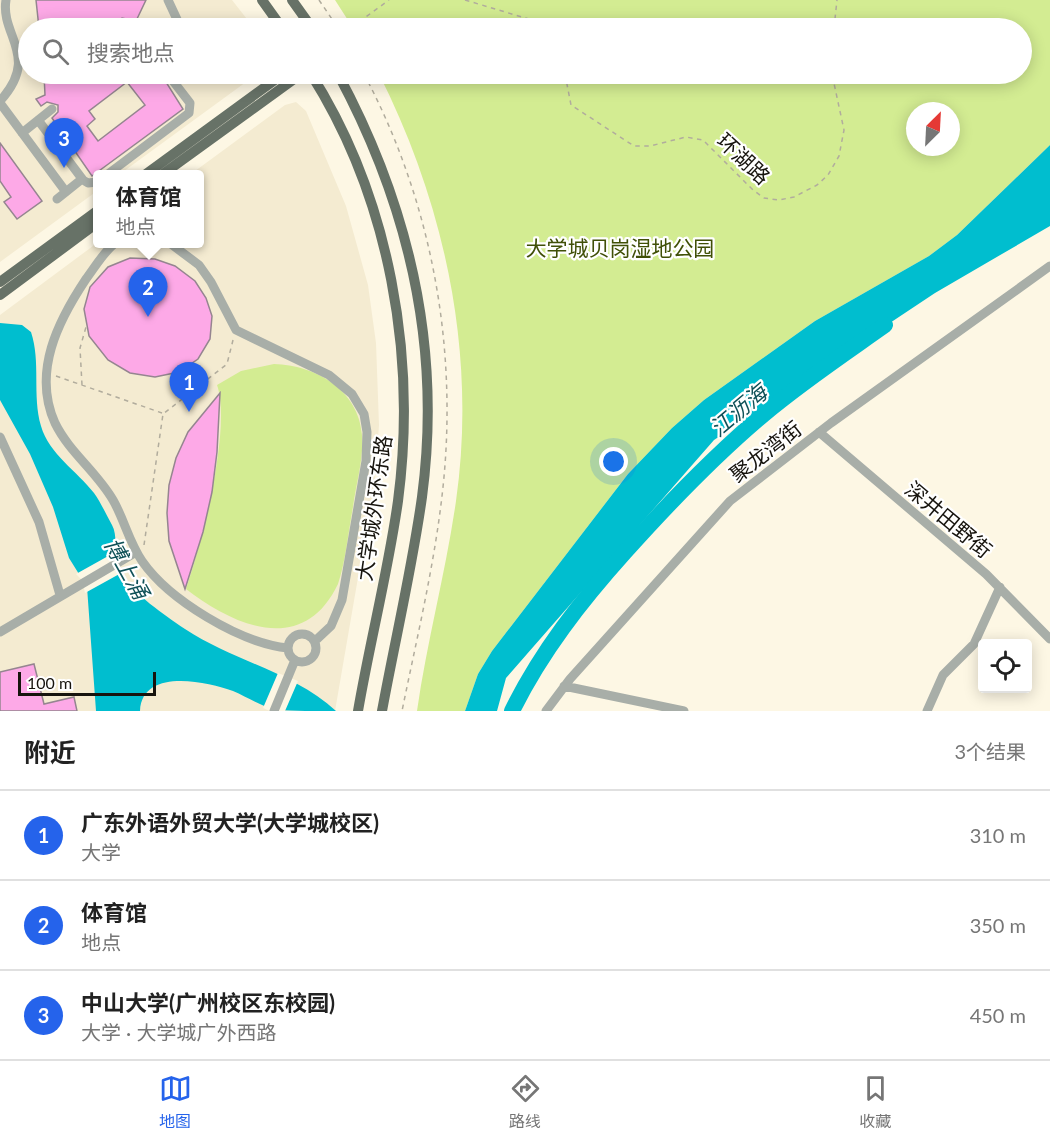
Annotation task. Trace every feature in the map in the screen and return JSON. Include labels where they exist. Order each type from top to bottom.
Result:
[{"type":"main road","points":[[262,0],[275,18]]},
{"type":"main road","points":[[292,0],[305,18]]},
{"type":"main road","points":[[151,170],[269,84]]},
{"type":"main road","points":[[169,170],[287,84]]},
{"type":"main road","name":"大学城外环东路","points":[[316,84],[348,144],[372,206],[391,278],[402,361],[403,436],[398,501],[358,711]]},
{"type":"main road","name":"大学城外环东路","points":[[343,84],[375,149],[400,217],[416,287],[424,341],[427,412],[422,496],[382,711]]},
{"type":"main road","points":[[0,282],[93,214]]},
{"type":"main road","points":[[0,295],[93,226]]},
{"type":"street","points":[[6,0],[1,16],[14,47],[16,72],[13,82],[0,102],[66,192]]},
{"type":"street","points":[[168,0],[176,18]]},
{"type":"street","points":[[113,170],[189,113],[190,103],[175,84]]},
{"type":"street","points":[[22,133],[52,109]]},
{"type":"street","points":[[38,120],[82,180],[93,182]]},
{"type":"street","points":[[57,199],[82,180]]},
{"type":"street","points":[[109,248],[64,314],[52,343],[47,373],[49,404],[56,424],[109,493],[139,556],[158,580],[193,609],[233,629],[288,648],[295,660],[304,662],[313,657],[316,651],[315,641],[307,634],[300,633],[291,638],[288,648]]},
{"type":"street","points":[[177,248],[199,265],[211,282],[236,330],[329,375],[352,394],[364,414],[368,432],[366,461],[342,600],[332,626],[315,641]]},
{"type":"street","name":"聚龙湾街","points":[[546,711],[564,686],[723,508],[819,432],[1050,266]]},
{"type":"street","name":"深井田野街","points":[[819,432],[999,587],[1050,639]]},
{"type":"street","points":[[0,437],[45,540],[60,595]]},
{"type":"street","points":[[0,632],[124,559],[139,556]]},
{"type":"street","points":[[927,711],[943,675],[974,644],[999,587]]},
{"type":"street","points":[[274,711],[295,660]]},
{"type":"street","points":[[564,686],[684,711]]},
{"type":"path","points":[[319,0],[331,18]]},
{"type":"path","points":[[364,18],[389,0]]},
{"type":"path","points":[[465,0],[525,18]]},
{"type":"path","points":[[835,18],[837,0]]},
{"type":"path","name":"环湖路","points":[[567,84],[571,105],[628,143],[650,146],[686,137],[703,140],[753,190],[764,198],[774,200],[794,197],[817,185],[836,163],[844,130],[834,84]]},
{"type":"path","points":[[82,385],[80,348],[86,327]]},
{"type":"path","points":[[139,556],[163,414],[227,364],[236,330]]},
{"type":"path","points":[[47,373],[163,414]]},
{"type":"shaded area","points":[[0,0],[232,0],[246,18],[18,18],[18,84],[243,84],[125,170],[93,170],[93,194],[0,262]]},
{"type":"shaded area","points":[[296,102],[306,111],[346,206],[368,285],[376,343],[379,425],[375,479],[335,711],[0,711],[0,315],[93,246],[93,248],[204,248],[204,170],[196,170],[285,105]]},
{"type":"green space","name":"大学城贝岗湿地公园","points":[[335,0],[1050,0],[1050,145],[957,235],[929,256],[815,321],[704,400],[672,428],[628,474],[492,651],[478,674],[465,711],[417,711],[456,501],[461,446],[462,391],[458,336],[450,282],[438,228],[422,175],[384,84],[1032,84],[1032,18],[347,18]]},
{"type":"green space","points":[[274,364],[305,369],[332,383],[344,393],[359,419],[362,444],[347,546],[338,584],[323,607],[306,621],[287,627],[267,628],[246,623],[225,614],[186,589],[199,545],[218,457],[221,404],[217,385],[241,371]]},
{"type":"water","points":[[1050,145],[1050,226],[935,293],[714,440],[506,678],[497,711],[465,711],[478,674],[492,651],[628,474],[672,428],[704,400],[815,321],[929,256],[957,235]]},
{"type":"water","points":[[0,323],[22,325],[31,332],[36,355],[37,402],[41,426],[57,454],[94,493],[112,525],[117,568],[126,581],[150,604],[185,629],[223,650],[301,686],[336,711],[276,710],[221,687],[177,681],[151,688],[143,697],[140,711],[96,711],[87,587],[69,558],[53,507],[30,454],[0,400]]},
{"type":"pier","points":[[119,550],[119,564],[123,572],[85,593],[82,580],[76,574]]},
{"type":"pier","points":[[278,673],[298,681],[285,711],[270,711],[263,708]]},
{"type":"building","points":[[36,0],[146,0],[137,18],[38,18]]},
{"type":"building","points":[[44,84],[124,84],[89,111],[95,119],[87,126],[98,141],[145,105],[129,84],[167,84],[183,109],[100,170],[93,170],[92,176],[52,118],[58,112],[58,105],[47,102],[41,106],[36,99],[45,95]]},
{"type":"building","points":[[0,143],[42,201],[17,219],[4,202],[11,197],[0,181]]},
{"type":"building","points":[[130,258],[155,259],[175,266],[195,281],[206,298],[212,316],[210,339],[198,359],[179,372],[155,377],[130,373],[108,360],[89,336],[84,309],[90,287],[108,267]]},
{"type":"building","points":[[220,393],[212,492],[203,532],[185,589],[169,541],[167,513],[169,485],[176,458],[188,432]]},
{"type":"building","points":[[34,664],[44,704],[74,697],[77,711],[0,711],[0,672]]},
{"type":"waterway","name":"江沥海","points":[[512,711],[536,668],[578,608],[675,498],[709,463],[764,414],[808,379],[885,325]]},
{"type":"place","name":"中山大学(广州校区东校园)","points":[[64,168]]},
{"type":"place","name":"体育馆","points":[[148,317]]},
{"type":"place","name":"广东外语外贸大学(大学城校区)","points":[[189,412]]},
{"type":"water label","name":"博上涌","points":[[127,568]]}]
